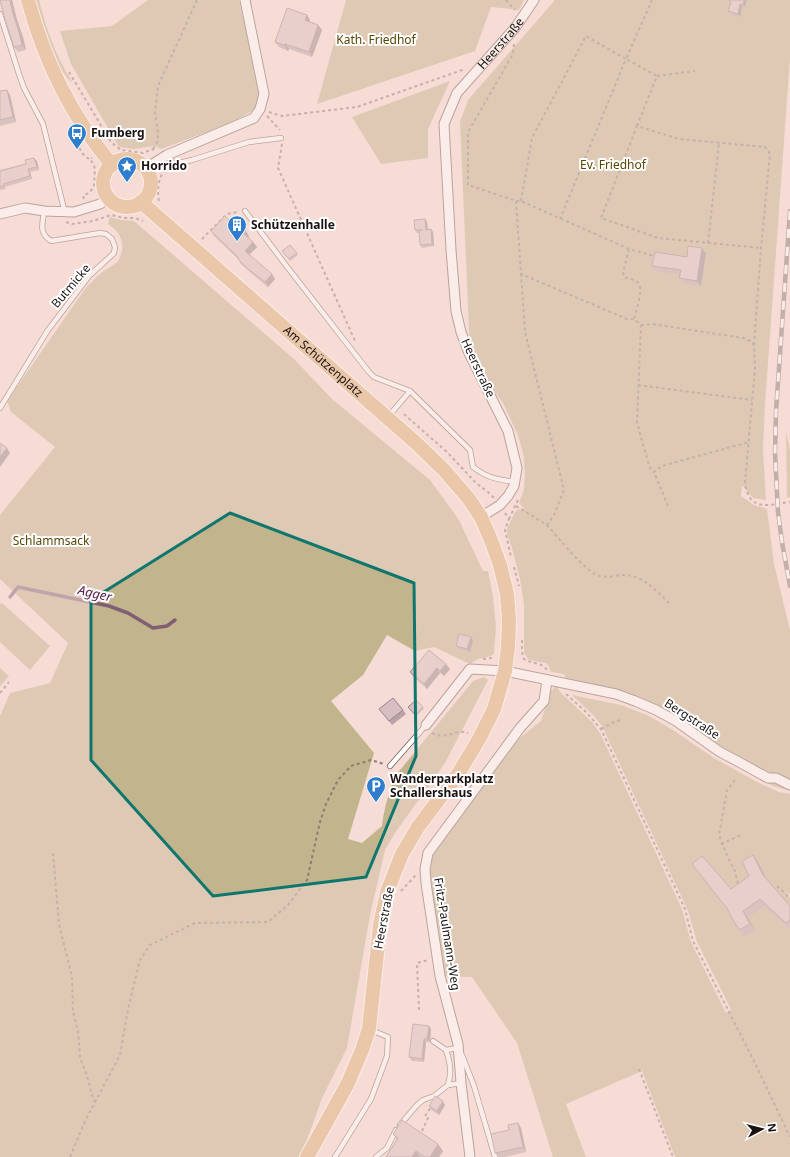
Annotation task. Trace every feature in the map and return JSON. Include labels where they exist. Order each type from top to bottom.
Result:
[{"type":"main road","points":[[28,0],[34,25],[62,91],[93,141],[112,165]]},
{"type":"main road","points":[[126,159],[140,163],[146,168],[150,175],[150,190],[147,197],[141,202],[128,207],[114,203],[109,198],[103,185],[107,170],[112,165],[118,161],[126,159]]},
{"type":"main road","points":[[141,202],[154,214]]},
{"type":"main road","name":"Am Schützenplatz","points":[[154,214],[388,418],[444,470],[481,517]]},
{"type":"main road","name":"Heerstraße","points":[[307,1157],[347,1085],[369,1029],[380,925],[387,892],[402,854],[418,827],[458,774],[479,739],[494,709],[505,671],[509,620],[507,594],[500,565],[481,517]]},
{"type":"street","points":[[146,168],[164,157],[254,118],[260,109],[264,94],[245,0]]},
{"type":"street","name":"Heerstraße","points":[[481,517],[500,505],[508,496],[514,486],[517,468],[508,431],[469,353],[461,332],[456,311],[444,124],[457,92],[515,28],[534,0]]},
{"type":"street","points":[[0,214],[25,208],[65,213],[74,212],[100,204],[109,198]]},
{"type":"street","points":[[424,727],[470,669],[505,671]]},
{"type":"street","name":"Bergstraße","points":[[505,671],[616,694],[656,710],[676,721],[720,752],[766,777],[776,778],[790,785]]},
{"type":"street","name":"Fritz-Paulmann-Weg","points":[[470,1157],[458,1046],[440,976],[425,869],[428,853],[520,728],[544,701],[547,680]]},
{"type":"lane","points":[[0,14],[22,81],[43,124],[65,213]]},
{"type":"lane","points":[[164,157],[174,164],[192,160],[249,142],[282,138]]},
{"type":"lane","name":"Butmicke","points":[[0,408],[48,330],[90,275],[114,253],[115,247],[112,239],[106,234],[100,233],[51,241],[44,236],[42,230],[44,211]]},
{"type":"lane","points":[[245,211],[369,372],[374,376],[410,391],[470,450],[473,467],[492,478],[514,482]]},
{"type":"lane","points":[[388,418],[410,391]]},
{"type":"lane","points":[[390,766],[424,727]]},
{"type":"lane","points":[[335,1157],[351,1134],[371,1099],[387,1056],[388,1037],[369,1029]]},
{"type":"lane","points":[[433,1041],[446,1050],[450,1063],[448,1085]]},
{"type":"lane","points":[[446,1050],[458,1046],[474,1086],[495,1157]]},
{"type":"lane","points":[[376,1157],[388,1148],[396,1130],[417,1105],[423,1100],[434,1096],[448,1085],[461,1083]]},
{"type":"path","points":[[65,67],[111,142],[121,150],[143,153],[153,149],[157,143],[158,134],[155,112],[158,86],[197,0]]},
{"type":"path","points":[[506,0],[515,9],[513,54],[468,132],[468,185],[516,201],[521,201],[629,249],[654,256]]},
{"type":"path","points":[[560,219],[652,0]]},
{"type":"path","points":[[521,201],[532,138],[586,36],[657,76],[695,71]]},
{"type":"path","points":[[260,109],[282,116],[357,107],[485,62]]},
{"type":"path","points":[[657,76],[601,218],[658,238],[761,248]]},
{"type":"path","points":[[260,109],[281,132],[282,146],[278,168],[356,343]]},
{"type":"path","points":[[637,126],[679,139],[765,147],[770,154],[754,345],[756,368],[745,483],[746,492],[750,500],[757,504],[764,505],[790,502]]},
{"type":"path","points":[[71,131],[82,153],[93,163],[95,169],[94,186],[90,192],[83,196],[84,200]]},
{"type":"path","points":[[708,243],[719,143]]},
{"type":"path","points":[[93,221],[111,215],[124,218],[135,218],[154,214],[158,196],[159,181],[164,170],[164,157],[153,149]]},
{"type":"path","points":[[90,160],[94,156]]},
{"type":"path","points":[[516,201],[525,332],[564,490],[554,515],[547,525]]},
{"type":"path","points":[[200,241],[227,214],[245,211]]},
{"type":"path","points":[[629,249],[623,273],[624,277],[634,280],[639,284],[641,289],[634,319]]},
{"type":"path","points":[[521,274],[627,319],[634,319],[641,325],[652,324],[743,338],[750,340],[754,345]]},
{"type":"path","points":[[641,325],[638,422],[650,468],[654,472],[668,506]]},
{"type":"path","points":[[638,385],[752,400]]},
{"type":"path","points":[[654,472],[662,466],[748,442]]},
{"type":"path","points":[[516,506],[547,525],[588,571],[600,576],[626,575],[640,578],[670,604]]},
{"type":"path","points":[[470,669],[478,660],[492,658],[495,655],[495,651]]},
{"type":"path","points":[[0,693],[9,682]]},
{"type":"path","points":[[570,692],[562,691],[585,711],[601,729],[685,909],[693,941],[753,1059],[790,1137]]},
{"type":"path","points":[[601,729],[620,720]]},
{"type":"path","points":[[424,727],[439,736],[463,731],[479,739]]},
{"type":"path","points":[[70,1157],[85,1121],[120,1056],[128,1009],[140,960],[150,944],[195,923],[268,922],[288,905],[307,880],[320,822],[326,804],[338,780],[351,766],[371,760],[390,766]]},
{"type":"path","points":[[735,780],[727,790],[719,835],[721,844],[736,871],[738,885],[741,890]]},
{"type":"path","points":[[721,844],[741,835]]},
{"type":"path","points":[[53,853],[59,924],[72,977],[73,1012],[78,1030],[80,1058],[87,1076],[94,1104]]},
{"type":"path","points":[[777,886],[790,898]]},
{"type":"path","points":[[419,1010],[417,963],[437,958]]},
{"type":"path","points":[[639,1069],[673,1157]]},
{"type":"path","points":[[422,1131],[428,1118],[425,1116],[431,1108],[434,1096]]},
{"type":"highlighted area","points":[[230,513],[414,583],[416,756],[366,877],[213,896],[91,760],[91,600]]},
{"type":"green space","points":[[36,0],[39,0],[52,42],[66,72],[72,81],[71,82],[64,74],[53,54],[45,33]]},
{"type":"green space","points":[[148,0],[239,0],[261,93],[254,110],[228,124],[161,149],[155,146],[134,149],[119,147],[71,64],[60,31],[112,26]]},
{"type":"green space","name":"Kath. Friedhof","points":[[346,0],[524,0],[519,10],[491,7],[475,51],[317,104]]},
{"type":"green space","name":"Ev. Friedhof","points":[[555,0],[790,0],[790,58],[765,405],[763,449],[766,500],[753,498],[742,485],[741,496],[754,505],[767,509],[774,564],[790,630],[790,779],[767,771],[737,756],[657,705],[624,692],[566,679],[564,674],[551,672],[546,663],[529,660],[524,653],[524,605],[520,579],[507,534],[507,529],[515,512],[519,509],[522,511],[524,508],[519,503],[524,489],[524,457],[518,435],[503,403],[483,375],[471,348],[460,122],[468,100]]},
{"type":"green space","points":[[450,81],[428,129],[428,158],[381,164],[352,117]]},
{"type":"green space","name":"Schlammsack","points":[[110,217],[134,221],[294,359],[332,399],[430,480],[459,520],[483,571],[488,571],[493,596],[496,626],[494,654],[478,659],[470,664],[434,647],[415,651],[387,635],[363,675],[331,701],[374,753],[348,839],[362,843],[382,826],[387,800],[396,775],[473,681],[484,677],[488,680],[445,763],[395,833],[385,850],[370,915],[347,1048],[322,1098],[301,1157],[0,1157],[0,716],[10,693],[50,683],[68,643],[0,579],[0,515],[55,447],[11,412],[7,401],[85,289],[96,277],[118,261],[121,255],[122,245],[119,235],[113,227],[108,224]]},
{"type":"green space","points":[[786,432],[790,450],[790,497],[787,498]]},
{"type":"green space","points":[[2,603],[50,646],[30,670],[0,642],[0,604]]},
{"type":"green space","points":[[0,668],[9,676],[0,686]]},
{"type":"green space","points":[[557,687],[560,692],[592,722],[600,733],[682,909],[691,942],[726,1013],[731,1009],[697,942],[688,911],[602,726],[572,695],[621,705],[647,715],[670,728],[714,758],[759,783],[779,792],[790,794],[790,895],[785,891],[790,898],[790,1157],[675,1157],[642,1071],[566,1104],[586,1157],[553,1157],[517,1043],[472,977],[440,976],[426,883],[428,853],[502,752],[541,721],[550,692]]},
{"type":"green space","points":[[745,771],[749,771],[773,783],[790,788],[790,790],[772,786]]},
{"type":"building","points":[[0,0],[10,0],[22,45],[14,47]]},
{"type":"building","points":[[744,0],[743,5],[740,4],[738,14],[728,11],[731,2],[729,1]]},
{"type":"building","points":[[287,8],[307,15],[305,20],[318,25],[309,52],[275,42]]},
{"type":"building","points":[[7,90],[13,117],[0,120],[0,91]]},
{"type":"building","points":[[34,158],[37,167],[28,169],[30,176],[3,184],[4,186],[0,187],[0,171],[26,164],[25,160]]},
{"type":"building","points":[[225,216],[235,225],[236,222],[246,231],[244,234],[253,242],[245,251],[272,274],[265,282],[248,269],[238,259],[239,258],[211,231]]},
{"type":"building","points":[[425,219],[426,230],[431,229],[432,244],[420,245],[419,230],[415,230],[414,220]]},
{"type":"building","points":[[290,245],[297,253],[289,259],[282,251]]},
{"type":"building","points":[[688,246],[702,248],[697,281],[679,278],[681,270],[652,266],[655,252],[687,257]]},
{"type":"building","points":[[0,443],[7,448],[0,457]]},
{"type":"building","points":[[459,634],[471,637],[467,649],[456,646]]},
{"type":"building","points":[[429,650],[446,664],[440,671],[437,668],[424,684],[410,672]]},
{"type":"building","points":[[393,698],[403,710],[389,721],[379,709]]},
{"type":"building","points":[[416,700],[423,707],[415,715],[408,707]]},
{"type":"building","points":[[753,855],[763,875],[790,906],[790,920],[786,923],[760,899],[743,911],[750,924],[739,930],[726,907],[692,864],[702,856],[731,889],[749,876],[742,861]]},
{"type":"building","points":[[413,1024],[429,1026],[427,1039],[424,1039],[422,1059],[409,1057]]},
{"type":"building","points":[[435,1096],[443,1101],[437,1111],[429,1106]]},
{"type":"building","points":[[402,1120],[438,1144],[430,1157],[425,1157],[416,1151],[412,1157],[386,1157],[398,1138],[393,1134]]},
{"type":"building","points":[[518,1123],[523,1147],[495,1153],[491,1134],[509,1130],[508,1125]]},
{"type":"waterway","name":"Agger","points":[[10,597],[18,587],[109,606],[128,613],[153,628],[167,626],[175,620]]},
{"type":"railway","points":[[790,211],[776,411],[775,453],[778,512],[790,586]]},
{"type":"place","name":"Fumberg","points":[[77,150]]},
{"type":"place","name":"Horrido","points":[[127,183]]},
{"type":"place","name":"Schützenhalle","points":[[237,242]]},
{"type":"place","name":"Wanderparkplatz Schallershaus","points":[[376,803]]}]
